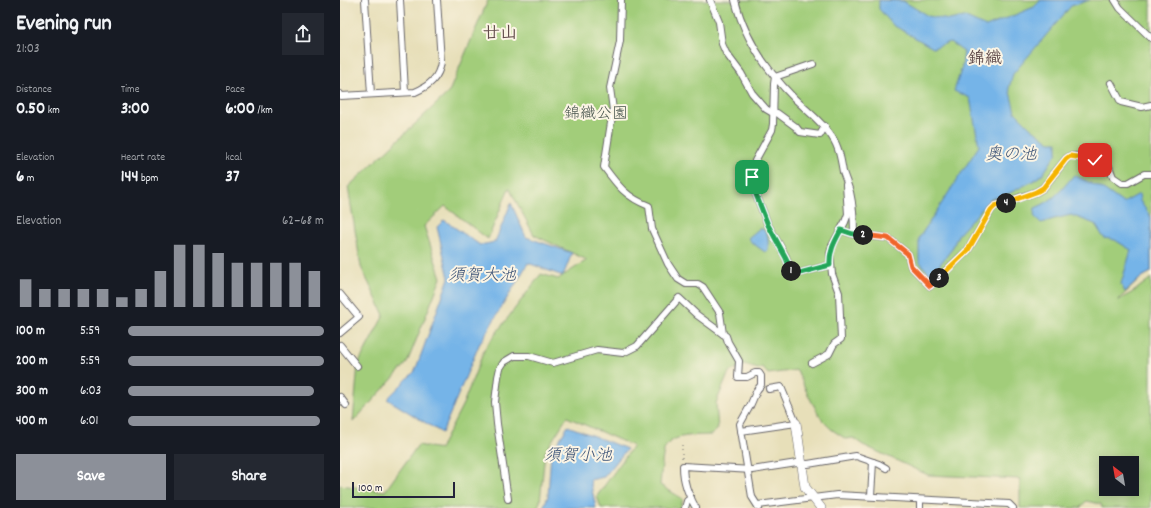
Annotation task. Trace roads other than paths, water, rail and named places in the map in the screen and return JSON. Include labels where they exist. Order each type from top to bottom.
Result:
[{"type":"street","points":[[365,0],[371,94]]},
{"type":"street","points":[[400,0],[406,92]]},
{"type":"street","points":[[340,94],[341,96],[415,92],[426,87],[435,80],[440,69],[441,53],[437,0]]},
{"type":"street","points":[[621,0],[620,41],[610,88],[613,110],[604,167],[615,183],[630,197],[649,206],[652,229],[668,264],[678,279],[686,284],[698,284],[703,287],[720,313],[723,334]]},
{"type":"street","points":[[710,0],[719,22],[722,44],[726,53],[759,102],[766,109],[777,113],[796,127],[800,132],[820,135],[825,126]]},
{"type":"street","points":[[735,0],[740,19],[745,30],[775,77],[825,126],[836,143],[850,191],[854,234]]},
{"type":"street","points":[[1115,0],[1120,8],[1151,38]]},
{"type":"street","points":[[775,77],[813,64]]},
{"type":"street","points":[[775,77],[772,130],[755,161],[753,168],[752,177],[755,191],[768,225],[786,258],[792,275],[830,265]]},
{"type":"street","points":[[1111,83],[1121,102],[1142,107],[1151,105]]},
{"type":"street","points":[[841,230],[854,234],[888,238],[908,254],[911,266],[930,286],[968,250],[991,210],[995,206],[1036,192],[1043,188],[1070,156],[1076,156],[1082,159],[1103,160],[1108,164],[1113,177],[1122,183],[1128,183],[1144,174],[1151,174]]},
{"type":"street","points":[[812,363],[829,354],[834,344],[841,339],[839,293],[832,274],[830,254],[832,246],[848,214],[845,188],[846,181]]},
{"type":"street","points":[[340,294],[359,317],[340,333]]},
{"type":"street","points":[[508,499],[495,402],[500,368],[504,362],[514,356],[529,356],[553,363],[597,350],[623,353],[637,346],[679,298],[705,322],[726,336],[739,361],[738,377],[747,378],[755,373],[759,373],[761,376],[761,385],[740,424],[746,469],[752,497],[758,507],[837,494],[1009,504],[1013,508]]},
{"type":"street","points":[[340,345],[357,366]]},
{"type":"street","points":[[769,389],[781,387],[796,423],[805,487],[821,508]]},
{"type":"street","points":[[340,397],[346,405]]},
{"type":"street","points":[[741,431],[796,423]]},
{"type":"street","points":[[696,508],[690,498],[686,486],[683,466],[752,470],[797,463],[808,464],[856,456],[886,468]]},
{"type":"street","points":[[871,496],[873,462]]},
{"type":"street","points":[[685,508],[687,501],[690,498]]},
{"type":"street","points":[[920,500],[920,508]]},
{"type":"water","name":"奥の池","points":[[879,0],[903,1],[928,16],[949,20],[964,17],[986,27],[1034,7],[1041,0],[1090,0],[1071,6],[1013,74],[1009,88],[1015,112],[1030,127],[1050,142],[1057,142],[1057,153],[1043,174],[1033,181],[1010,193],[991,199],[958,235],[952,249],[931,276],[919,261],[919,238],[979,146],[970,98],[954,91],[962,67],[964,52],[950,42],[933,48],[893,25],[879,9]]},
{"type":"water","points":[[1074,175],[1105,190],[1123,203],[1139,194],[1140,201],[1151,217],[1151,272],[1142,277],[1125,292],[1121,284],[1131,250],[1115,240],[1104,238],[1095,224],[1071,215],[1041,223],[1034,216],[1035,208],[1053,198]]},
{"type":"water","name":"須賀大池","points":[[511,203],[526,237],[572,253],[563,276],[528,263],[479,345],[442,433],[387,399],[415,371],[449,278],[437,227],[444,220],[480,245],[495,242]]},
{"type":"water","points":[[760,228],[767,234],[768,237],[768,250],[765,252],[748,238]]},
{"type":"water","name":"須賀小池","points":[[568,426],[627,449],[604,477],[590,480],[596,508],[543,508],[548,496],[551,453]]},
{"type":"district","name":"廿山","points":[[500,35]]},
{"type":"district","name":"錦織","points":[[985,60]]},
{"type":"park label","name":"錦織公園","points":[[596,114]]}]
